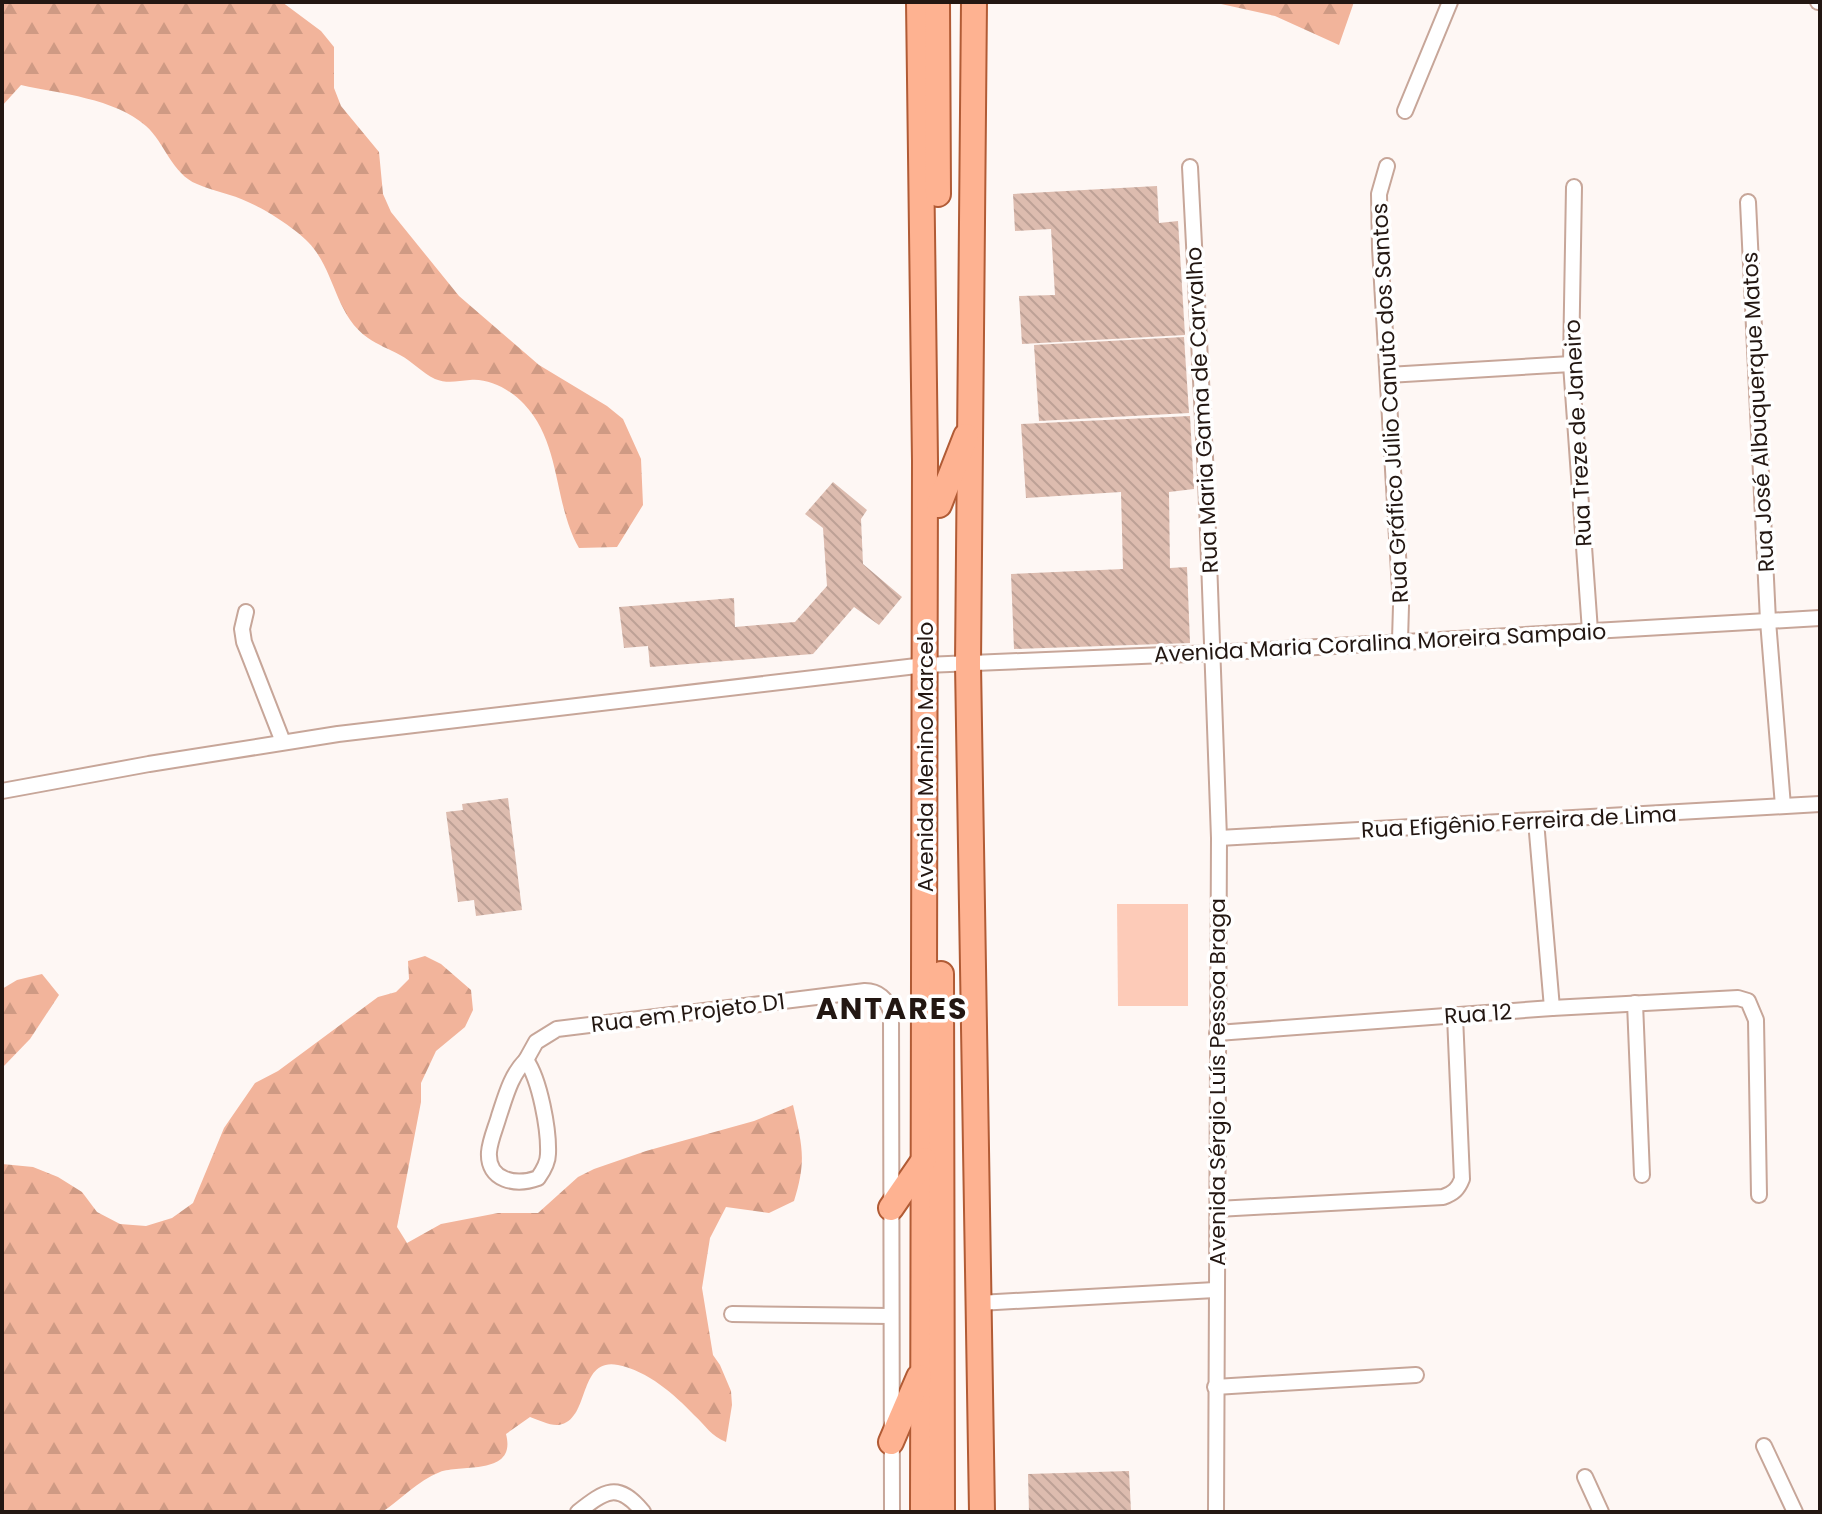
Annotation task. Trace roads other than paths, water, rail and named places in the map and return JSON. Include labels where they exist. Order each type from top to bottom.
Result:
[{"type":"main road","name":"Avenida Menino Marcelo","points":[[919,2],[925,461],[933,665],[942,1512]]},
{"type":"main road","name":"Avenida Menino Marcelo","points":[[923,1512],[924,1160],[939,505],[937,2]]},
{"type":"main road","points":[[974,2],[968,664],[982,1512]]},
{"type":"main road","points":[[939,505],[971,422]]},
{"type":"main road","points":[[891,1208],[924,1160]]},
{"type":"main road","points":[[891,1442],[924,1363]]},
{"type":"street","points":[[1405,111],[1450,2]]},
{"type":"street","name":"Rua Gráfico Júlio Canuto dos Santos","points":[[1387,166],[1379,194],[1379,207],[1401,606],[1400,640]]},
{"type":"street","name":"Rua Maria Gama de Carvalho","points":[[1190,167],[1213,653]]},
{"type":"street","name":"Rua Treze de Janeiro","points":[[1574,187],[1571,364],[1590,631]]},
{"type":"street","name":"Rua José Albuquerque Matos","points":[[1748,202],[1768,621],[1783,806]]},
{"type":"street","points":[[1388,375],[1571,364]]},
{"type":"street","points":[[246,612],[242,629],[244,642],[283,742]]},
{"type":"street","name":"Avenida Maria Coralina Moreira Sampaio","points":[[2,791],[283,742],[933,665],[1213,653],[1820,618]]},
{"type":"street","name":"Avenida Sérgio Luís Pessoa Braga","points":[[1213,653],[1219,838],[1216,1512]]},
{"type":"street","name":"Rua Efigênio Ferreira de Lima","points":[[1219,838],[1820,804]]},
{"type":"street","points":[[1536,821],[1552,1008]]},
{"type":"street","name":"Rua em Projeto D1","points":[[526,1060],[536,1074],[540,1088],[548,1153],[538,1178],[519,1182],[498,1177],[489,1162],[489,1149],[516,1072],[536,1042],[557,1029],[865,991],[880,995],[891,1012],[891,1208]]},
{"type":"street","name":"Rua 12","points":[[1217,1033],[1552,1008],[1738,998],[1748,1001],[1756,1020],[1759,1195]]},
{"type":"street","points":[[1635,1003],[1642,1175]]},
{"type":"street","points":[[1217,1209],[1443,1197],[1458,1188],[1462,1179],[1455,1016]]},
{"type":"street","points":[[891,1208],[892,1512]]},
{"type":"street","points":[[979,1303],[1215,1290]]},
{"type":"street","points":[[732,1314],[891,1316]]},
{"type":"street","points":[[1215,1387],[1416,1375]]},
{"type":"street","points":[[1764,1446],[1795,1512]]},
{"type":"street","points":[[1585,1477],[1601,1512]]},
{"type":"street","points":[[578,1512],[601,1494],[613,1491],[627,1495],[643,1512]]},
{"type":"district","name":"ANTARES","points":[[892,1008]]}]
